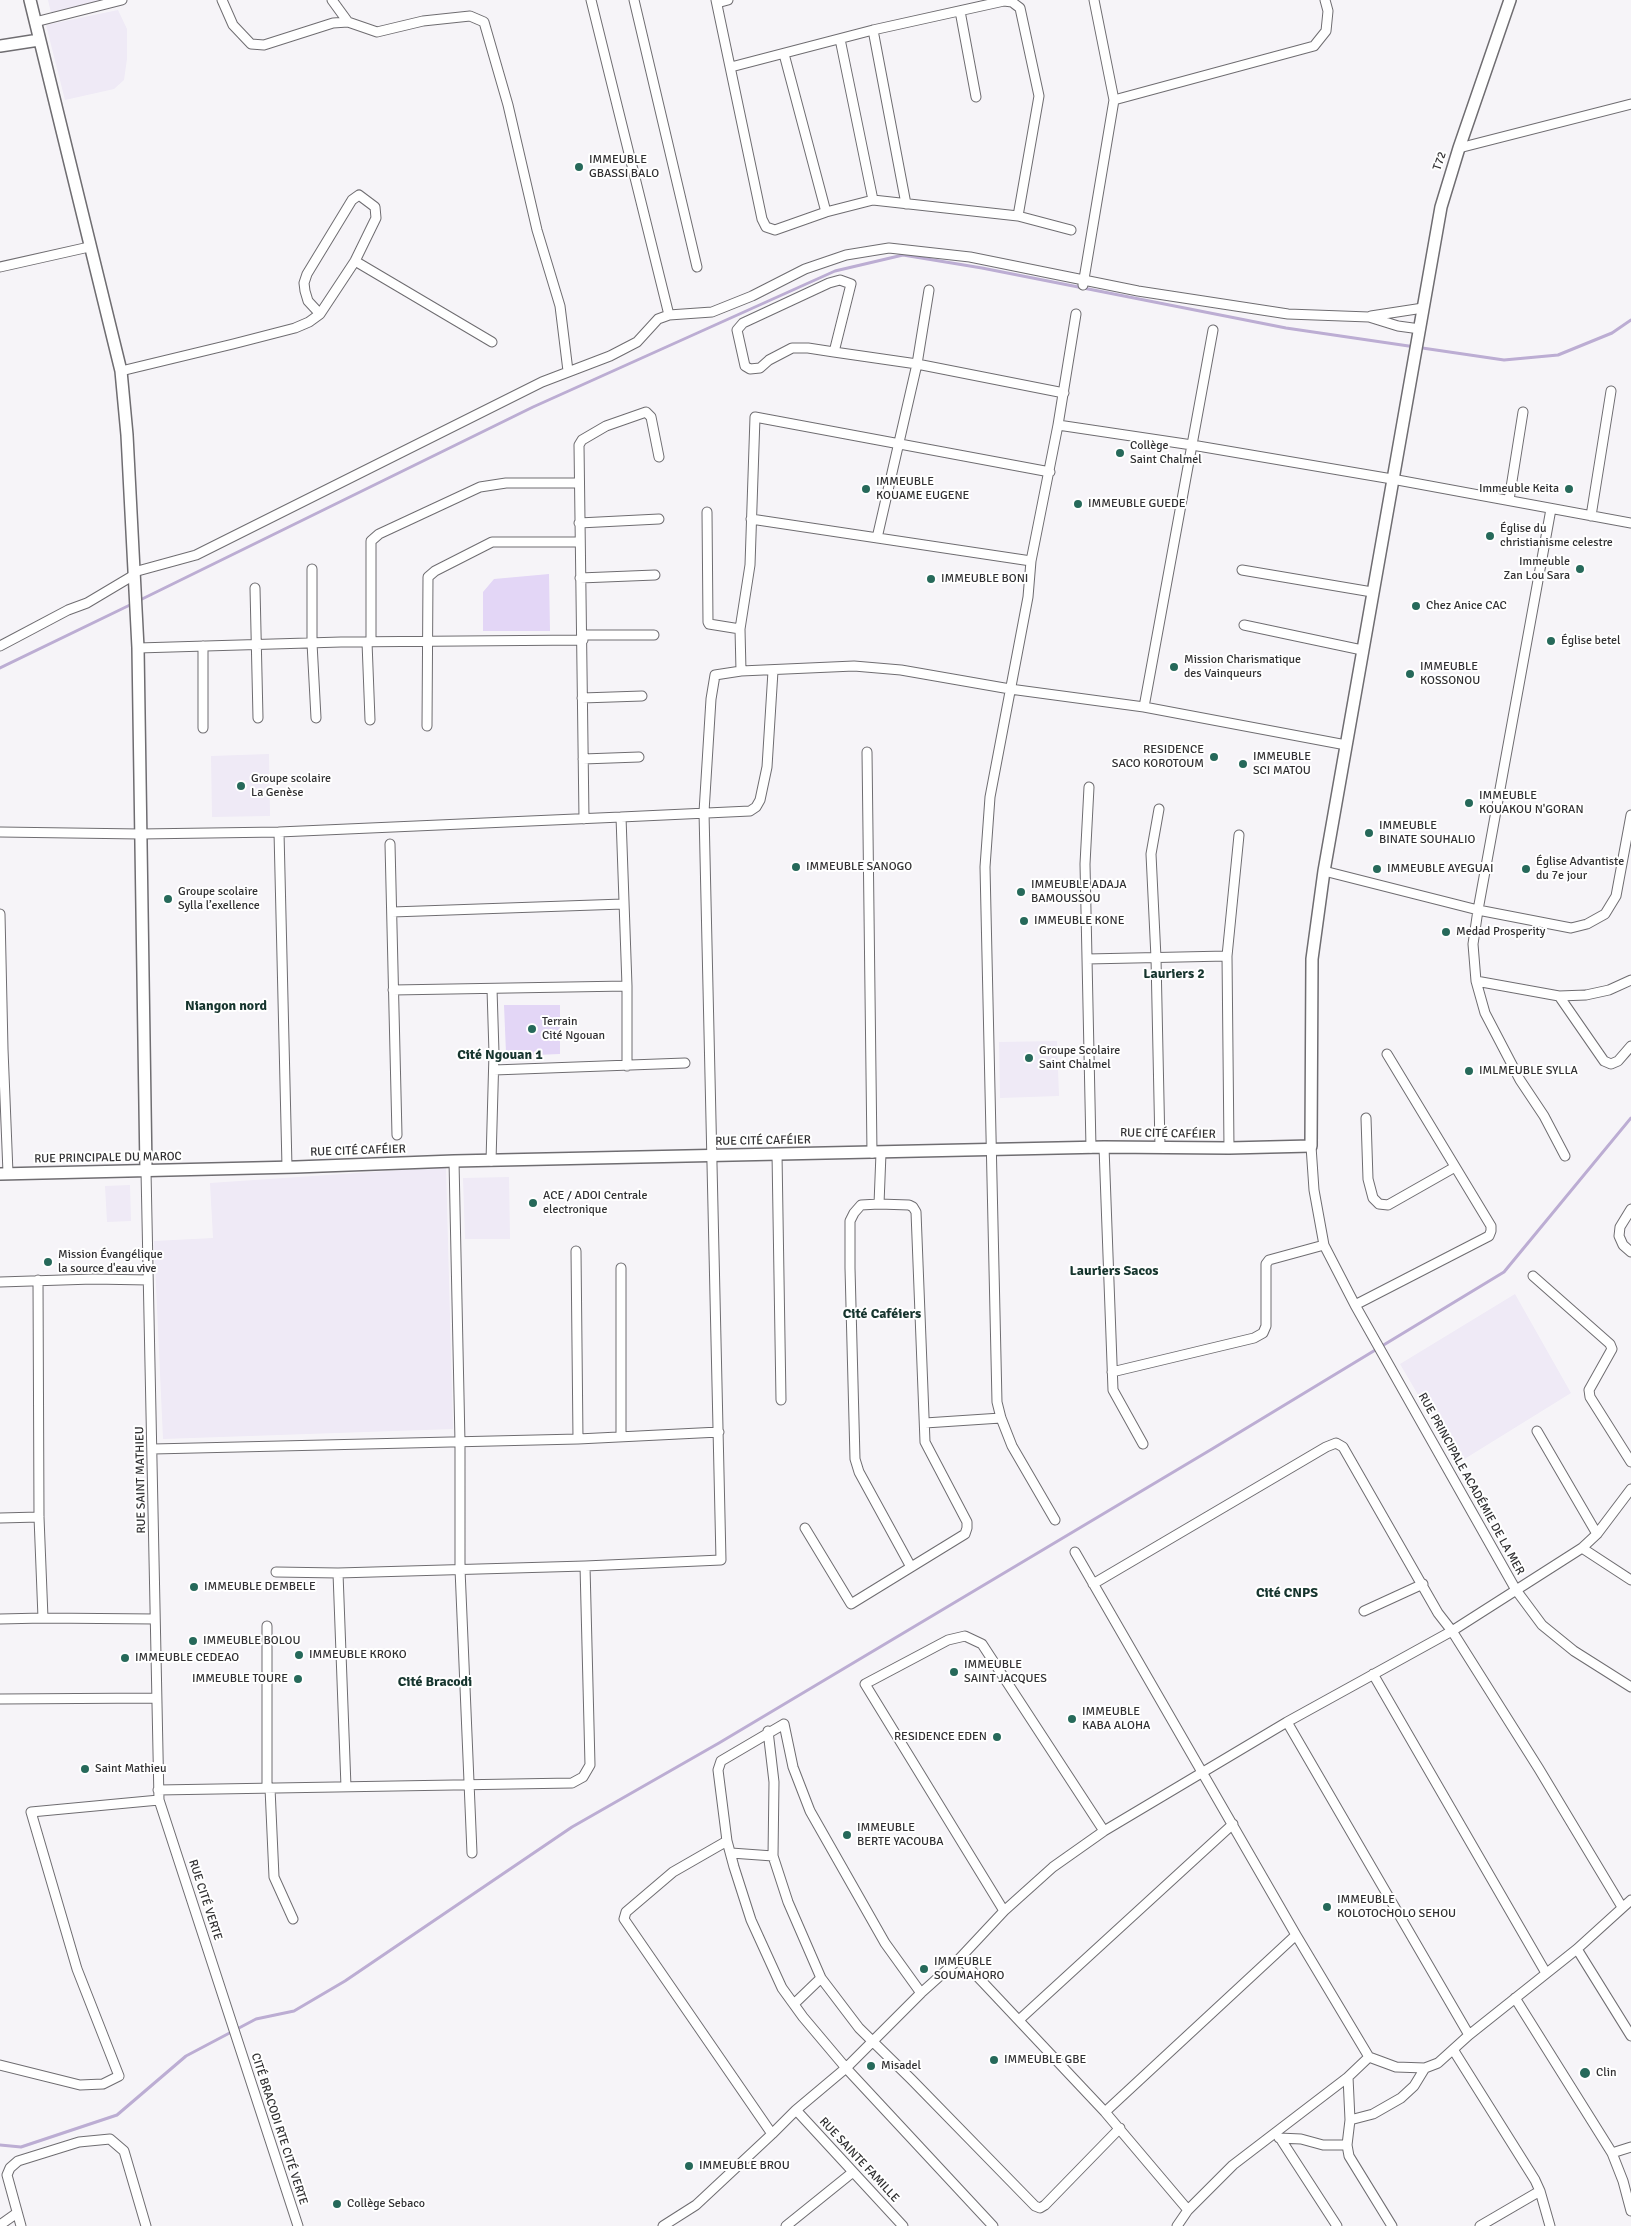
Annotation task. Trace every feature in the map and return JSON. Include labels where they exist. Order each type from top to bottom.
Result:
[{"type":"street","points":[[30,0],[89,247],[121,371],[138,648],[146,1171]]},
{"type":"street","points":[[35,22],[122,0]]},
{"type":"street","points":[[222,0],[233,25],[251,44],[264,45],[333,23],[348,22],[377,32],[423,21],[470,16],[484,22],[508,105],[537,230],[560,306],[568,371]]},
{"type":"street","points":[[332,0],[348,22]]},
{"type":"street","points":[[591,0],[669,314]]},
{"type":"street","points":[[634,0],[697,267]]},
{"type":"street","points":[[728,0],[716,1],[762,219],[766,227],[775,230],[826,212],[873,200],[1018,216],[1071,230]]},
{"type":"street","points":[[1083,283],[1114,100],[1094,0]]},
{"type":"street","points":[[1114,100],[1314,46],[1326,31],[1328,12],[1325,0]]},
{"type":"street","name":"T72","points":[[1311,1146],[1312,959],[1324,872],[1372,592],[1441,207],[1459,148],[1510,0]]},
{"type":"street","points":[[731,67],[873,30],[1004,1],[1012,2],[1020,8],[1039,96],[1018,216]]},
{"type":"street","points":[[960,11],[976,97]]},
{"type":"street","points":[[873,30],[906,204]]},
{"type":"street","points":[[840,39],[873,200]]},
{"type":"street","points":[[0,46],[39,40]]},
{"type":"street","points":[[784,54],[826,212]]},
{"type":"street","points":[[1459,148],[1631,104]]},
{"type":"street","points":[[121,371],[295,328],[320,314],[355,261],[376,218],[374,207],[359,195],[352,200],[307,274],[304,283],[308,301],[320,314]]},
{"type":"street","points":[[0,268],[89,247]]},
{"type":"street","points":[[0,646],[87,602],[134,575],[196,555],[568,371],[610,356],[637,342],[658,319],[669,314],[712,312],[752,296],[805,269],[846,255],[889,248],[970,257],[1083,283],[1288,314],[1368,317],[1423,308]]},
{"type":"street","points":[[355,261],[492,342]]},
{"type":"street","points":[[834,352],[851,284],[840,280],[743,323],[738,330],[745,366],[750,369],[760,368],[769,360],[792,348],[917,364],[1064,393]]},
{"type":"street","points":[[877,538],[917,364],[929,290]]},
{"type":"street","points":[[1055,1520],[1012,1446],[997,1402],[984,867],[990,797],[1028,596],[1032,561],[1050,472],[1076,314]]},
{"type":"street","points":[[1368,317],[1419,333]]},
{"type":"street","points":[[1144,707],[1213,330]]},
{"type":"street","points":[[1591,516],[1611,391]]},
{"type":"street","points":[[584,819],[579,445],[582,440],[606,426],[646,412],[651,417],[659,457]]},
{"type":"street","points":[[1509,500],[1524,412]]},
{"type":"street","points":[[741,671],[740,629],[750,564],[755,417],[1050,472]]},
{"type":"street","points":[[1058,424],[1392,479],[1591,516],[1631,521]]},
{"type":"street","points":[[370,720],[371,541],[380,534],[480,487],[506,483],[579,483]]},
{"type":"street","points":[[1550,509],[1478,910],[1474,944],[1476,981],[1485,1012],[1520,1080],[1544,1116],[1565,1156]]},
{"type":"street","points":[[707,512],[708,622],[709,624],[740,629]]},
{"type":"street","points":[[579,523],[659,519]]},
{"type":"street","points":[[751,519],[1032,561]]},
{"type":"street","points":[[427,726],[428,577],[435,571],[492,542],[579,542]]},
{"type":"street","points":[[312,569],[312,643],[316,718]]},
{"type":"street","points":[[1242,570],[1372,592]]},
{"type":"street","points":[[580,578],[655,575]]},
{"type":"street","points":[[255,588],[258,718]]},
{"type":"street","points":[[1244,625],[1362,650]]},
{"type":"street","points":[[138,648],[654,635]]},
{"type":"street","points":[[202,646],[203,728]]},
{"type":"street","points":[[276,1572],[338,1573],[721,1560],[704,812],[713,678],[718,673],[854,666],[883,668],[1010,689],[1144,707],[1346,745]]},
{"type":"street","points":[[0,832],[140,834],[279,832],[750,811],[756,807],[760,800],[767,767],[773,671]]},
{"type":"street","points":[[582,698],[642,696]]},
{"type":"street","points":[[868,752],[879,1204]]},
{"type":"street","points":[[583,759],[639,757]]},
{"type":"street","points":[[1089,787],[1085,864],[1091,1148]]},
{"type":"street","points":[[1159,809],[1151,854],[1156,958],[1160,1147]]},
{"type":"street","points":[[1324,872],[1478,910],[1571,928],[1588,924],[1605,914],[1616,896],[1621,880],[1631,816]]},
{"type":"street","points":[[621,817],[627,986],[627,1066]]},
{"type":"street","points":[[279,832],[287,1167]]},
{"type":"street","points":[[1229,1148],[1227,956],[1239,835]]},
{"type":"street","points":[[390,844],[397,1135]]},
{"type":"street","points":[[392,912],[623,904]]},
{"type":"street","points":[[0,914],[4,1174]]},
{"type":"street","points":[[1087,959],[1227,956]]},
{"type":"street","points":[[1476,981],[1559,996],[1586,995],[1609,990],[1631,980]]},
{"type":"street","points":[[393,990],[627,986]]},
{"type":"street","points":[[491,1161],[494,1070],[492,989]]},
{"type":"street","points":[[1559,996],[1604,1061],[1611,1064],[1618,1061],[1631,1046]]},
{"type":"street","points":[[1355,1305],[1489,1236],[1491,1226],[1387,1054]]},
{"type":"street","points":[[494,1070],[685,1063]]},
{"type":"street","points":[[1366,1118],[1368,1179],[1373,1198],[1379,1204],[1388,1205],[1455,1167]]},
{"type":"street","name":"RUE CITÉ CAFÉIER","points":[[216,1169],[712,1155],[1104,1147],[1229,1148],[1311,1146]]},
{"type":"street","name":"RUE PRINCIPALE ACADÉMIE DE LA MER","points":[[1311,1146],[1314,1190],[1324,1245],[1371,1334],[1516,1590],[1582,1548],[1597,1534],[1631,1490]]},
{"type":"street","points":[[1104,1147],[1112,1372],[1115,1395],[1143,1444]]},
{"type":"street","points":[[777,1154],[781,1400]]},
{"type":"street","points":[[454,1161],[460,1442],[460,1569],[472,1853]]},
{"type":"street","name":"RUE PRINCIPALE DU MAROC","points":[[4,1174],[216,1169]]},
{"type":"street","name":"RUE SAINT MATHIEU","points":[[146,1171],[153,1449],[158,1790]]},
{"type":"street","points":[[805,1528],[850,1604],[911,1567],[965,1534],[968,1528],[967,1522],[925,1442],[916,1212],[913,1206],[861,1205],[854,1212],[850,1221],[855,1459],[859,1472],[911,1567]]},
{"type":"street","points":[[1631,1209],[1620,1227],[1619,1236],[1623,1245],[1631,1252]]},
{"type":"street","points":[[1112,1372],[1254,1338],[1263,1333],[1266,1326],[1266,1264],[1269,1260],[1324,1245]]},
{"type":"street","points":[[576,1251],[578,1439]]},
{"type":"street","points":[[621,1268],[621,1436]]},
{"type":"street","points":[[1533,1276],[1610,1344],[1612,1349],[1589,1390],[1590,1397],[1592,1404],[1631,1462]]},
{"type":"street","points":[[38,1280],[39,1517],[43,1618]]},
{"type":"street","points":[[0,1282],[148,1280]]},
{"type":"street","points":[[925,1423],[1001,1418]]},
{"type":"street","points":[[1537,1431],[1597,1534]]},
{"type":"street","points":[[153,1449],[578,1439],[719,1432]]},
{"type":"street","points":[[1093,1584],[1326,1447],[1336,1443],[1343,1448],[1438,1613],[1452,1631],[1539,1769],[1622,1907]]},
{"type":"street","points":[[0,1518],[39,1517]]},
{"type":"street","points":[[1582,1548],[1631,1580]]},
{"type":"street","points":[[1075,1552],[1296,1935],[1369,2057],[1396,2067],[1425,2068],[1438,2063],[1454,2051],[1469,2035],[1576,1949],[1631,1900]]},
{"type":"street","points":[[158,1790],[572,1783],[583,1777],[590,1765],[585,1566]]},
{"type":"street","points":[[338,1573],[346,1787]]},
{"type":"street","points":[[1364,1611],[1423,1584]]},
{"type":"street","points":[[663,2226],[696,2205],[796,2110],[846,2068],[921,1993],[960,1958],[1004,1911],[1053,1867],[1104,1831],[1287,1722],[1452,1631],[1516,1590],[1542,1625],[1574,1651],[1631,1686]]},
{"type":"street","points":[[0,1619],[155,1619]]},
{"type":"street","points":[[267,1626],[269,1788],[274,1877],[293,1919]]},
{"type":"street","points":[[1004,1911],[865,1684],[948,1640],[965,1636],[982,1644],[1104,1831]]},
{"type":"street","points":[[1373,1674],[1546,1973]]},
{"type":"street","points":[[0,1699],[156,1698]]},
{"type":"street","points":[[1287,1722],[1469,2035]]},
{"type":"street","points":[[921,1993],[885,1943],[810,1811],[793,1767],[784,1724],[768,1731],[721,1761],[719,1766],[730,1853],[751,1920],[782,1988],[846,2068],[994,2226]]},
{"type":"street","points":[[768,1731],[774,1782],[773,1856],[788,1902],[821,1978],[847,2014],[872,2042],[912,2079],[1035,2206],[1040,2208],[1045,2205],[1120,2128]]},
{"type":"street","name":"RUE CITÉ VERTE","points":[[158,1790],[237,2040]]},
{"type":"street","points":[[0,2065],[80,2085],[103,2084],[119,2076],[77,1969],[31,1812],[160,1800]]},
{"type":"street","points":[[1019,2020],[1233,1824]]},
{"type":"street","points":[[728,1840],[673,1872],[626,1912],[624,1919],[772,2134]]},
{"type":"street","points":[[730,1853],[773,1856]]},
{"type":"street","points":[[1106,2112],[1296,1935]]},
{"type":"street","points":[[1576,1949],[1631,2036]]},
{"type":"street","points":[[960,1958],[1106,2112],[1188,2210]]},
{"type":"street","points":[[794,2004],[821,1978]]},
{"type":"street","points":[[1515,1998],[1612,2153],[1631,2211]]},
{"type":"street","name":"CITÉ BRACODI RTE CITÉ VERTE","points":[[237,2040],[298,2226]]},
{"type":"street","points":[[1454,2051],[1528,2167],[1540,2191],[1550,2226]]},
{"type":"street","points":[[1177,2226],[1188,2210],[1233,2165],[1276,2137],[1369,2057]]},
{"type":"street","points":[[1350,2120],[1373,2114],[1401,2098],[1414,2086],[1425,2068]]},
{"type":"street","points":[[1348,2077],[1350,2120],[1347,2145],[1354,2165],[1392,2226]]},
{"type":"street","name":"RUE SAINTE FAMILLE","points":[[796,2110],[903,2226]]},
{"type":"street","points":[[1276,2137],[1301,2139],[1323,2144],[1347,2145]]},
{"type":"street","points":[[1276,2137],[1337,2226]]},
{"type":"street","points":[[22,2226],[6,2175],[10,2168],[18,2161],[79,2142],[110,2140],[124,2151],[146,2226]]},
{"type":"street","points":[[1612,2153],[1631,2147]]},
{"type":"street","points":[[792,2224],[853,2172]]},
{"type":"street","points":[[1480,2226],[1540,2191]]},
{"type":"street","points":[[0,2225],[17,2213]]},
{"type":"shaded area","points":[[48,0],[105,0],[51,13]]},
{"type":"shaded area","points":[[118,10],[127,29],[127,59],[124,80],[114,89],[65,100],[46,25]]},
{"type":"shaded area","points":[[549,574],[550,631],[483,631],[483,592],[494,579]]},
{"type":"shaded area","name":"Groupe scolaire La Genèse","points":[[269,754],[270,816],[212,817],[211,756]]},
{"type":"shaded area","name":"Terrain Cité Ngouan","points":[[504,1005],[560,1005],[560,1054],[510,1056],[506,1053]]},
{"type":"shaded area","name":"Groupe Scolaire Saint Chalmel","points":[[1057,1041],[1059,1096],[1000,1098],[999,1042]]},
{"type":"shaded area","points":[[446,1167],[453,1429],[163,1439],[154,1241],[213,1238],[210,1183]]},
{"type":"shaded area","points":[[509,1177],[510,1239],[465,1239],[463,1178]]},
{"type":"shaded area","points":[[130,1185],[131,1221],[107,1222],[105,1186]]},
{"type":"shaded area","points":[[1515,1294],[1571,1393],[1458,1463],[1400,1364]]},
{"type":"waterway","points":[[138,601],[533,407],[835,271],[903,255],[982,268],[1286,328],[1504,360],[1558,355],[1612,333],[1631,320]]},
{"type":"waterway","points":[[0,668],[132,604]]},
{"type":"waterway","points":[[0,2145],[21,2147],[117,2115],[186,2056],[256,2019],[294,2011],[345,1981],[572,1827],[719,1743],[1212,1449],[1504,1272],[1631,1118]]},
{"type":"place","name":"IMMEUBLE GBASSI BALO","points":[[579,167]]},
{"type":"place","name":"Collège Saint Chalmel","points":[[1120,453]]},
{"type":"place","name":"IMMEUBLE KOUAME EUGENE","points":[[866,489]]},
{"type":"place","name":"Immeuble Keita","points":[[1569,489]]},
{"type":"place","name":"IMMEUBLE GUEDE","points":[[1078,504]]},
{"type":"place","name":"Église du christianisme celestre","points":[[1490,536]]},
{"type":"place","name":"Immeuble Zan Lou Sara","points":[[1580,569]]},
{"type":"place","name":"IMMEUBLE BONI","points":[[931,579]]},
{"type":"place","name":"Chez Anice CAC","points":[[1416,606]]},
{"type":"place","name":"Église betel","points":[[1551,641]]},
{"type":"place","name":"Mission Charismatique des Vainqueurs","points":[[1174,667]]},
{"type":"place","name":"IMMEUBLE KOSSONOU","points":[[1410,674]]},
{"type":"place","name":"RESIDENCE SACO KOROTOUM","points":[[1214,757]]},
{"type":"place","name":"IMMEUBLE SCI MATOU","points":[[1243,764]]},
{"type":"place","name":"Groupe scolaire La Genèse","points":[[241,786]]},
{"type":"place","name":"IMMEUBLE KOUAKOU N'GORAN","points":[[1469,803]]},
{"type":"place","name":"IMMEUBLE BINATE SOUHALIO","points":[[1369,833]]},
{"type":"place","name":"IMMEUBLE SANOGO","points":[[796,867]]},
{"type":"place","name":"IMMEUBLE AYEGUAI","points":[[1377,869]]},
{"type":"place","name":"Église Advantiste du 7e jour","points":[[1526,869]]},
{"type":"place","name":"IMMEUBLE ADAJA BAMOUSSOU","points":[[1021,892]]},
{"type":"place","name":"Groupe scolaire Sylla l’exellence","points":[[168,899]]},
{"type":"place","name":"IMMEUBLE KONE","points":[[1024,921]]},
{"type":"place","name":"Medad Prosperity","points":[[1446,932]]},
{"type":"place","name":"Terrain Cité Ngouan","points":[[532,1029]]},
{"type":"place","name":"Groupe Scolaire Saint Chalmel","points":[[1029,1058]]},
{"type":"place","name":"IMLMEUBLE SYLLA","points":[[1469,1071]]},
{"type":"place","name":"ACE / ADOI Centrale electronique","points":[[533,1203]]},
{"type":"place","name":"Mission Évangélique la source d'eau vive","points":[[48,1262]]},
{"type":"place","name":"IMMEUBLE DEMBELE","points":[[194,1587]]},
{"type":"place","name":"IMMEUBLE BOLOU","points":[[193,1641]]},
{"type":"place","name":"IMMEUBLE KROKO","points":[[299,1655]]},
{"type":"place","name":"IMMEUBLE CEDEAO","points":[[125,1658]]},
{"type":"place","name":"IMMEUBLE SAINT JACQUES","points":[[954,1672]]},
{"type":"place","name":"IMMEUBLE TOURE","points":[[298,1679]]},
{"type":"place","name":"IMMEUBLE KABA ALOHA","points":[[1072,1719]]},
{"type":"place","name":"RESIDENCE EDEN","points":[[997,1737]]},
{"type":"place","name":"Saint Mathieu","points":[[85,1769]]},
{"type":"place","name":"IMMEUBLE BERTE YACOUBA","points":[[847,1835]]},
{"type":"place","name":"IMMEUBLE KOLOTOCHOLO SEHOU","points":[[1327,1907]]},
{"type":"place","name":"IMMEUBLE SOUMAHORO","points":[[924,1969]]},
{"type":"place","name":"IMMEUBLE GBE","points":[[994,2060]]},
{"type":"place","name":"Misadel","points":[[871,2066]]},
{"type":"place","name":"Clin","points":[[1585,2073]]},
{"type":"place","name":"IMMEUBLE BROU","points":[[689,2166]]},
{"type":"place","name":"Collège Sebaco","points":[[337,2204]]},
{"type":"district","name":"Lauriers 2","points":[[1174,974]]},
{"type":"district","name":"Niangon nord","points":[[226,1006]]},
{"type":"district","name":"Cité Ngouan 1","points":[[500,1055]]},
{"type":"district","name":"Lauriers Sacos","points":[[1114,1271]]},
{"type":"district","name":"Cité Caféiers","points":[[882,1314]]},
{"type":"district","name":"Cité CNPS","points":[[1287,1593]]},
{"type":"district","name":"Cité Bracodi","points":[[435,1682]]}]
